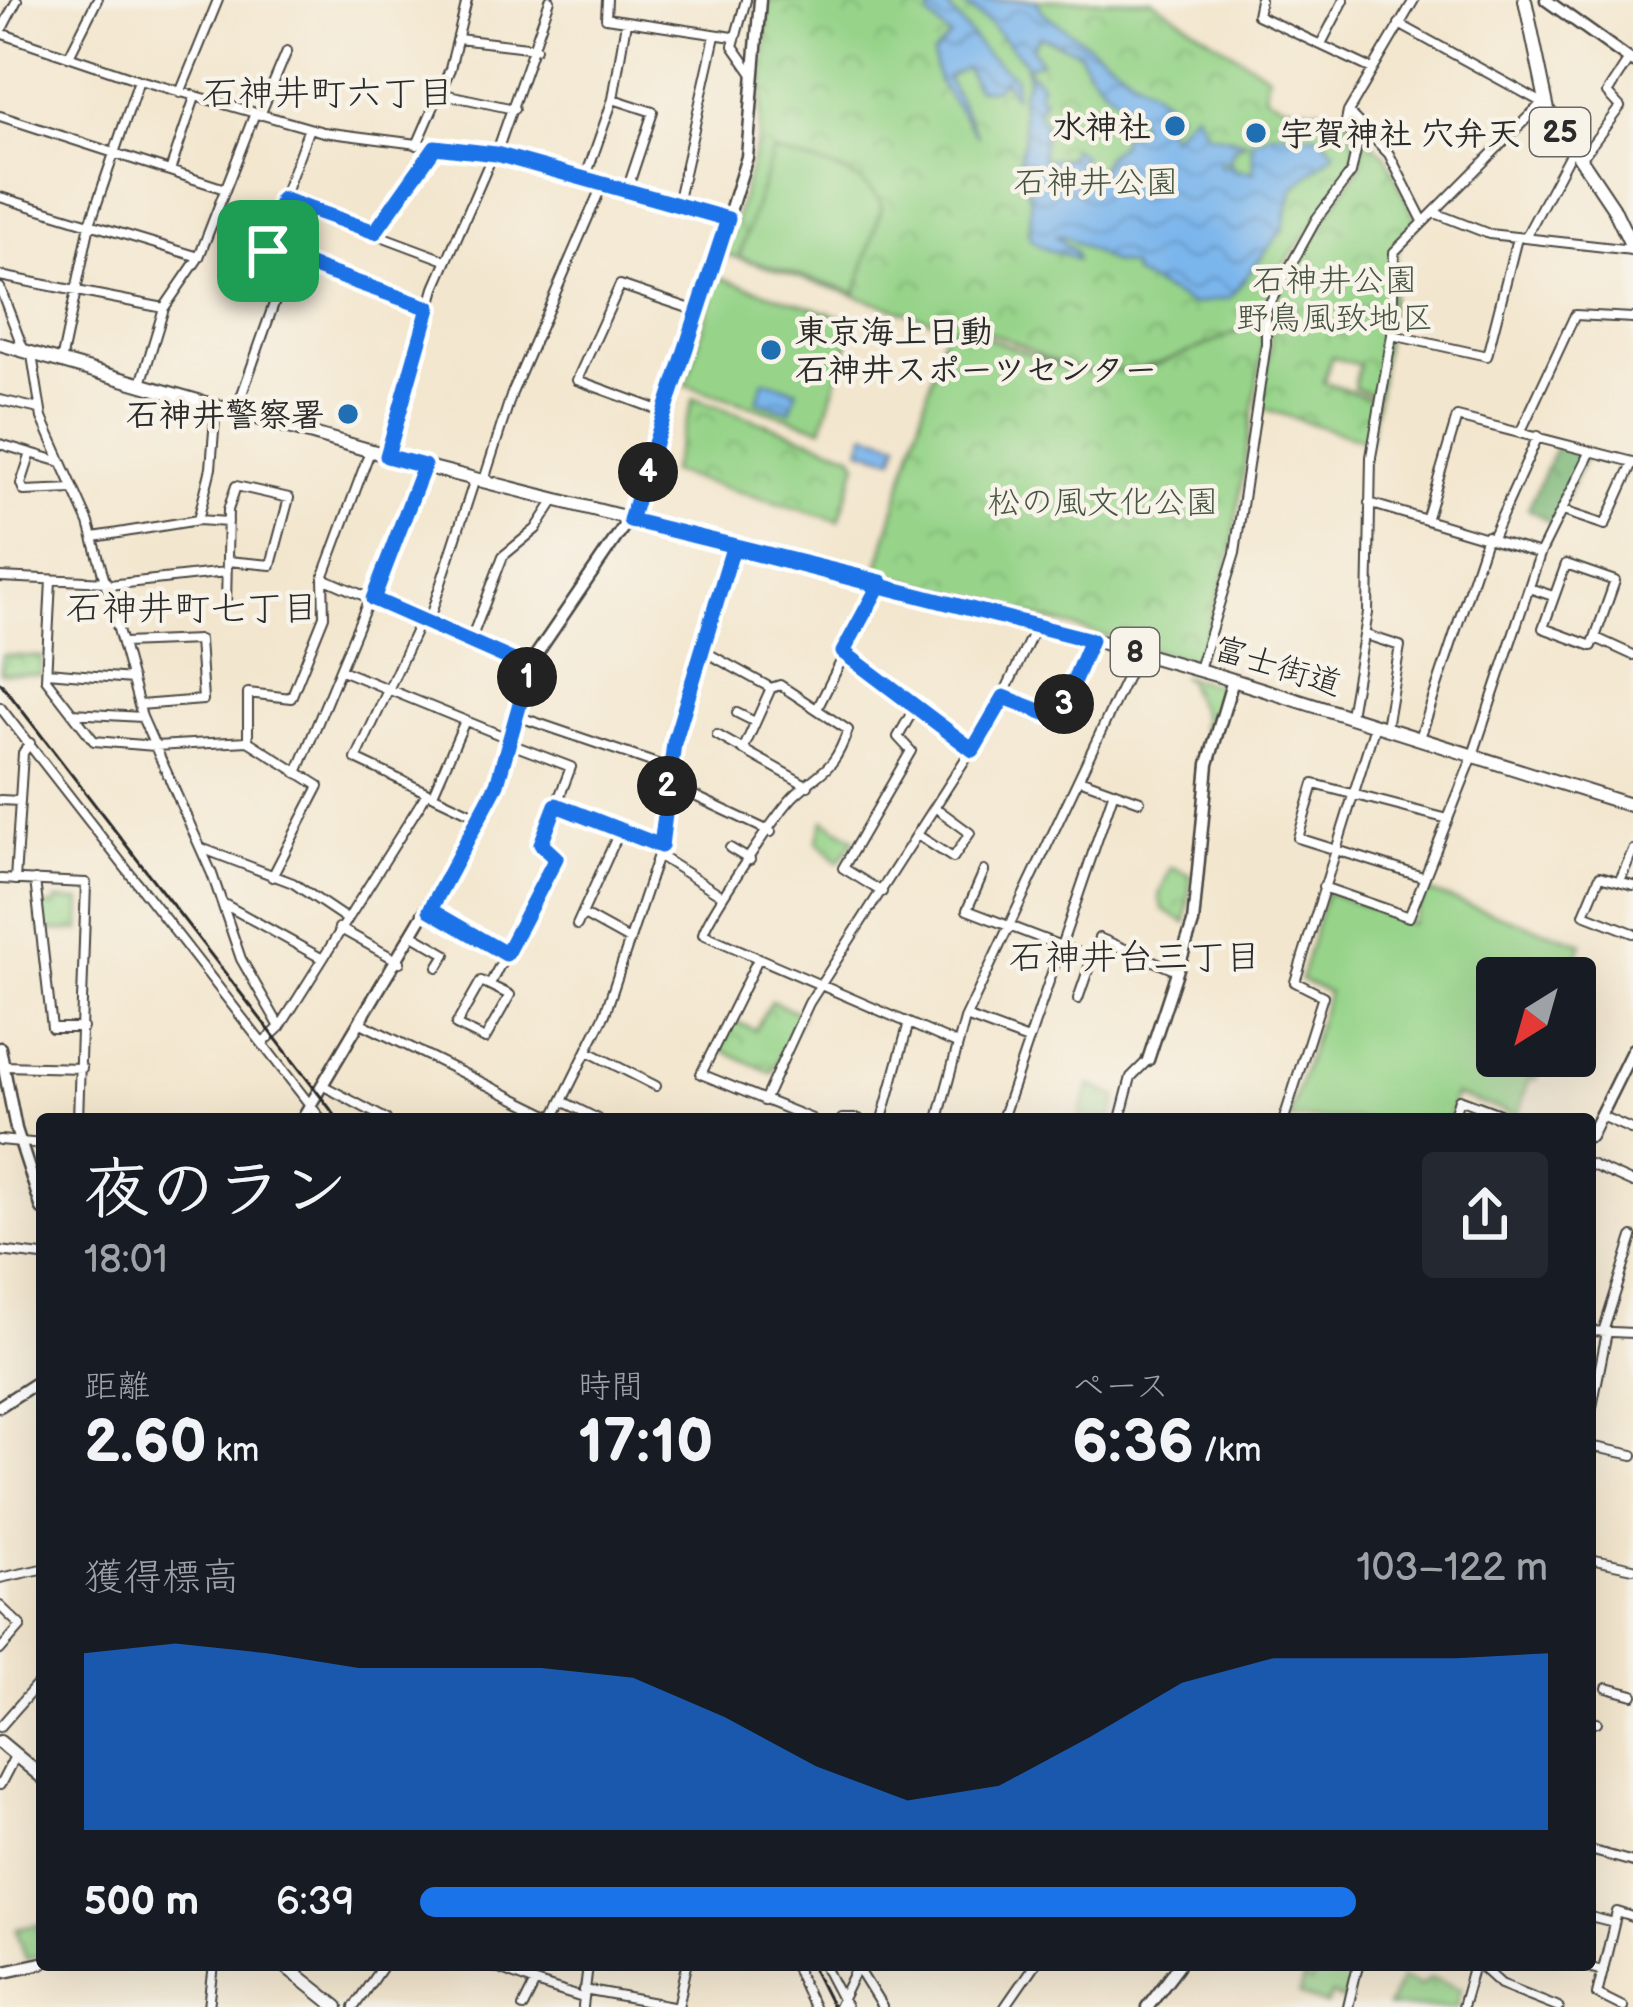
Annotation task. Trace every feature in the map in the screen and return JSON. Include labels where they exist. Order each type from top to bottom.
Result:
[{"type":"main road","points":[[306,1113],[415,937],[481,818],[530,668],[630,520],[700,312],[751,139],[760,0]]},
{"type":"main road","name":"25","points":[[1525,0],[1544,101],[1633,250]]},
{"type":"main road","points":[[1546,0],[1631,61]]},
{"type":"main road","name":"富士街道","points":[[0,344],[370,452],[1037,624],[1350,715],[1633,806]]},
{"type":"main road","points":[[1148,1060],[1197,901],[1208,764],[1233,680]]},
{"type":"main road","points":[[0,1048],[36,1190]]},
{"type":"main road","points":[[1596,1125],[1632,1051]]},
{"type":"main road","points":[[0,1406],[36,1383]]},
{"type":"main road","points":[[0,1742],[36,1769]]},
{"type":"main road","points":[[0,1972],[36,1964]]},
{"type":"main road","points":[[292,1971],[337,2007]]},
{"type":"main road","points":[[1147,2007],[1174,1971]]},
{"type":"street","points":[[17,0],[0,33],[180,93],[309,128],[494,154],[728,219]]},
{"type":"street","points":[[69,56],[98,0]]},
{"type":"street","points":[[180,93],[218,0]]},
{"type":"street","points":[[417,145],[458,39],[467,0]]},
{"type":"street","points":[[387,456],[445,260],[514,109],[550,0]]},
{"type":"street","points":[[607,0],[605,18],[733,37]]},
{"type":"street","points":[[746,0],[733,37],[740,59],[752,74]]},
{"type":"street","points":[[1261,0],[1258,15],[1372,69]]},
{"type":"street","points":[[1321,44],[1345,0]]},
{"type":"street","points":[[1198,670],[1235,553],[1266,344],[1266,310],[1317,218],[1351,173],[1358,146],[1346,122],[1348,112],[1414,0]]},
{"type":"street","points":[[585,178],[613,99],[626,22]]},
{"type":"street","points":[[1350,715],[1366,635],[1373,436],[1392,335],[1394,252],[1544,101],[1399,24]]},
{"type":"street","points":[[677,204],[715,36]]},
{"type":"street","points":[[458,39],[536,48]]},
{"type":"street","points":[[141,384],[164,308],[199,257],[286,52]]},
{"type":"street","points":[[1392,335],[1487,356],[1521,238],[1577,154],[1620,106],[1607,91],[1631,61]]},
{"type":"street","points":[[61,362],[90,224],[139,80]]},
{"type":"street","points":[[439,93],[514,109]]},
{"type":"street","points":[[170,171],[195,97]]},
{"type":"street","points":[[613,99],[653,112],[627,190]]},
{"type":"street","points":[[1348,112],[1389,154],[1424,221]]},
{"type":"street","points":[[0,116],[225,189]]},
{"type":"street","points":[[236,410],[277,295],[257,285],[309,128]]},
{"type":"street","points":[[375,232],[435,147]]},
{"type":"street","points":[[481,818],[356,759],[425,621],[512,393],[603,183]]},
{"type":"street","points":[[0,197],[199,257]]},
{"type":"street","points":[[282,199],[445,260]]},
{"type":"street","points":[[1435,213],[1479,231],[1633,250]]},
{"type":"street","points":[[268,251],[429,308]]},
{"type":"street","points":[[0,276],[164,308]]},
{"type":"street","points":[[667,413],[578,380],[620,285],[700,312]]},
{"type":"street","points":[[0,288],[29,353],[40,409],[94,537],[142,717],[224,904],[258,996],[280,1027]]},
{"type":"street","points":[[1427,518],[1456,418],[1514,436],[1521,431],[1575,315],[1633,318]]},
{"type":"street","points":[[0,400],[40,409]]},
{"type":"street","points":[[198,520],[211,468],[216,405]]},
{"type":"street","points":[[1521,431],[1633,463],[1605,525],[1563,511]]},
{"type":"street","points":[[1420,738],[1490,537],[1538,436]]},
{"type":"street","points":[[0,444],[62,463]]},
{"type":"street","points":[[248,741],[249,691],[291,698],[324,616],[323,578],[370,452]]},
{"type":"street","points":[[31,453],[21,484],[24,490],[74,489]]},
{"type":"street","points":[[1323,887],[1408,919],[1473,754],[1540,554],[1590,453]]},
{"type":"street","points":[[297,773],[373,599],[424,466]]},
{"type":"street","points":[[226,604],[226,572],[228,523],[241,484],[290,500],[271,565],[227,561]]},
{"type":"street","points":[[470,642],[503,556],[536,529],[556,500]]},
{"type":"street","points":[[1369,503],[1540,554]]},
{"type":"street","points":[[94,537],[198,520],[228,523]]},
{"type":"street","points":[[556,1113],[589,1052],[659,850],[669,809],[669,768],[733,548]]},
{"type":"street","points":[[1568,563],[1613,578],[1591,646],[1544,629],[1553,596],[1568,563]]},
{"type":"street","points":[[0,577],[108,584],[198,571],[226,572]]},
{"type":"street","points":[[323,578],[530,668]]},
{"type":"street","points":[[51,580],[47,672],[94,741],[155,746],[248,741],[319,786],[272,877]]},
{"type":"street","points":[[818,707],[881,582]]},
{"type":"street","points":[[1529,588],[1553,596]]},
{"type":"street","points":[[764,1101],[818,988],[973,750],[1004,697],[1037,624]]},
{"type":"street","points":[[1286,1113],[1323,995],[1295,982],[1354,790],[1381,725],[1400,646],[1366,635]]},
{"type":"street","points":[[1596,638],[1633,656]]},
{"type":"street","points":[[123,643],[199,640],[203,700],[139,705]]},
{"type":"street","points":[[1004,697],[1058,718],[1091,640]]},
{"type":"street","points":[[700,649],[771,688]]},
{"type":"street","points":[[843,652],[973,750]]},
{"type":"street","points":[[940,1113],[966,1017],[1138,653]]},
{"type":"street","points":[[341,670],[571,765],[541,844],[556,858],[490,984]]},
{"type":"street","points":[[47,672],[132,679]]},
{"type":"street","points":[[742,750],[771,688],[780,685],[818,707],[848,734],[828,772],[793,797],[721,895],[702,932],[818,988],[957,1044]]},
{"type":"street","points":[[882,892],[843,868],[911,751],[898,736],[916,705]]},
{"type":"street","points":[[0,707],[127,863],[316,1113]]},
{"type":"street","points":[[72,713],[142,717]]},
{"type":"street","points":[[737,713],[755,722]]},
{"type":"street","points":[[517,716],[669,768]]},
{"type":"street","points":[[263,1043],[280,1027],[345,918],[430,794],[464,723]]},
{"type":"street","points":[[716,735],[808,786]]},
{"type":"street","points":[[15,880],[23,753],[30,743]]},
{"type":"street","points":[[1079,779],[1140,800]]},
{"type":"street","points":[[667,783],[771,832]]},
{"type":"street","points":[[1424,877],[1298,836],[1314,784],[1354,790],[1448,819]]},
{"type":"street","points":[[1004,1113],[1114,791]]},
{"type":"street","points":[[0,800],[20,801]]},
{"type":"street","points":[[556,805],[659,850],[721,895]]},
{"type":"street","points":[[919,836],[953,858],[970,833],[936,808]]},
{"type":"street","points":[[620,830],[579,920],[629,940]]},
{"type":"street","points":[[200,847],[293,883],[345,918]]},
{"type":"street","points":[[730,848],[750,860]]},
{"type":"street","points":[[1620,880],[1633,850]]},
{"type":"street","points":[[117,871],[127,863]]},
{"type":"street","points":[[984,871],[966,909],[1090,957]]},
{"type":"street","points":[[1633,885],[1600,876],[1584,916],[1633,933]]},
{"type":"street","points":[[0,880],[86,883],[78,1113]]},
{"type":"street","points":[[34,880],[52,1028],[82,1028]]},
{"type":"street","points":[[224,904],[321,958]]},
{"type":"street","points":[[430,910],[506,954]]},
{"type":"street","points":[[339,928],[400,962]]},
{"type":"street","points":[[415,937],[446,954],[438,967]]},
{"type":"street","points":[[1078,999],[1099,938],[1178,971]]},
{"type":"street","points":[[757,961],[701,1074],[796,1113]]},
{"type":"street","points":[[479,982],[490,984],[510,995],[483,1039],[456,1025],[479,982]]},
{"type":"street","points":[[966,1017],[1028,1040]]},
{"type":"street","points":[[363,1024],[543,1113]]},
{"type":"street","points":[[884,1113],[908,1026]]},
{"type":"street","points":[[589,1052],[656,1086]]},
{"type":"street","points":[[1122,1113],[1131,1077],[1148,1060]]},
{"type":"street","points":[[4,1066],[82,1068]]},
{"type":"street","points":[[324,1085],[375,1113]]},
{"type":"street","points":[[1455,1113],[1459,1099],[1497,1113]]},
{"type":"street","points":[[564,1102],[586,1113]]},
{"type":"street","points":[[1601,1116],[1633,1130]]},
{"type":"street","points":[[0,1140],[36,1144]]},
{"type":"street","points":[[1596,1167],[1633,1183]]},
{"type":"street","points":[[1596,1383],[1605,1332],[1633,1237]]},
{"type":"street","points":[[0,1251],[36,1255]]},
{"type":"street","points":[[1596,1331],[1633,1333]]},
{"type":"street","points":[[1596,1447],[1633,1455]]},
{"type":"street","points":[[1596,1560],[1633,1568]]},
{"type":"street","points":[[0,1578],[36,1570]]},
{"type":"street","points":[[0,1606],[21,1626],[0,1650]]},
{"type":"street","points":[[0,1727],[36,1686]]},
{"type":"street","points":[[1607,1688],[1633,1695]]},
{"type":"street","points":[[0,1785],[15,1756]]},
{"type":"street","points":[[1596,1852],[1633,1862]]},
{"type":"street","points":[[1623,2007],[1597,1997],[1617,1912],[1633,1916]]},
{"type":"street","points":[[1596,1918],[1614,1923]]},
{"type":"street","points":[[1596,1969],[1603,1971]]},
{"type":"street","points":[[209,2007],[213,1971]]},
{"type":"street","points":[[353,2007],[379,1971]]},
{"type":"street","points":[[504,1971],[584,1999],[678,2007],[686,1971]]},
{"type":"street","points":[[797,1971],[813,2007]]},
{"type":"street","points":[[827,1971],[842,2004]]},
{"type":"street","points":[[842,2004],[856,1971]]},
{"type":"street","points":[[861,1971],[882,2007]]},
{"type":"street","points":[[1005,2007],[1030,1971]]},
{"type":"street","points":[[1348,2007],[1357,1971]]},
{"type":"street","points":[[1462,2007],[1475,1971]]},
{"type":"street","points":[[1485,1971],[1501,1984],[1559,2007]]},
{"type":"street","points":[[523,2007],[535,1983]]},
{"type":"green space","name":"石神井公園","points":[[769,0],[1152,0],[1268,75],[1264,95],[1285,105],[1345,111],[1355,151],[1347,175],[1279,274],[1262,318],[1226,337],[1261,322],[1263,344],[1231,554],[1197,662],[877,572],[944,334],[953,327],[726,254],[759,136]],"holes":[[[966,329],[994,334],[1059,363],[1094,372],[1074,372]],[[1175,358],[1143,371],[1108,372]]]},
{"type":"green space","name":"石神井公園 野鳥風致地区","points":[[1349,119],[1386,156],[1417,223],[1398,245],[1378,397],[1354,388],[1359,365],[1332,357],[1323,382],[1377,401],[1369,442],[1259,407],[1271,347],[1269,306],[1360,166],[1363,149]]},
{"type":"green space","points":[[773,152],[850,175],[874,193],[882,206],[856,293],[739,257]]},
{"type":"green space","points":[[273,255],[299,266],[289,291],[262,286]]},
{"type":"green space","name":"東京海上日動 石神井スポーツセンター","points":[[718,277],[855,321],[822,428],[686,385]]},
{"type":"green space","points":[[694,398],[852,454],[857,463],[839,521],[670,472]]},
{"type":"green space","points":[[1556,446],[1585,457],[1553,524],[1528,509]]},
{"type":"green space","points":[[2,655],[42,657],[41,675],[1,673]]},
{"type":"green space","points":[[1180,676],[1217,685],[1221,693],[1210,731],[1201,727],[1202,716],[1188,680]]},
{"type":"green space","points":[[824,820],[855,839],[838,862],[817,841]]},
{"type":"green space","points":[[1171,867],[1191,875],[1186,923],[1163,910],[1159,896]]},
{"type":"green space","points":[[1426,891],[1582,943],[1577,957],[1476,957],[1476,1077],[1538,1077],[1529,1078],[1519,1113],[1455,1095],[1450,1113],[1291,1113],[1328,992],[1300,980],[1326,892],[1412,924]]},
{"type":"green space","points":[[56,900],[81,901],[80,931],[40,930],[39,905],[54,906]]},
{"type":"green space","points":[[771,1001],[801,1014],[772,1073],[718,1048],[731,1020],[755,1030]]},
{"type":"green space","points":[[1090,1085],[1118,1097],[1113,1113],[1081,1113]]},
{"type":"green space","points":[[36,1925],[36,1956],[26,1959],[17,1929]]},
{"type":"green space","points":[[1319,1971],[1354,1971],[1346,2001],[1331,1995],[1326,2005],[1299,1995],[1303,1980],[1311,1984]]},
{"type":"green space","points":[[1430,1977],[1461,1988],[1457,2007],[1387,2007],[1401,1978],[1421,1985]]},
{"type":"water","points":[[931,0],[943,1],[985,53],[1015,77],[1014,96],[1004,80],[994,89],[977,89],[966,68],[947,77],[978,137],[938,81],[933,55],[951,37],[929,17]]},
{"type":"water","points":[[956,0],[1036,0],[1044,13],[1170,103],[1178,112],[1166,127],[1170,136],[1195,111],[1206,133],[1245,141],[1233,148],[1230,160],[1219,160],[1220,167],[1231,163],[1235,170],[1254,172],[1251,142],[1273,132],[1322,136],[1335,152],[1293,188],[1283,229],[1230,298],[1192,305],[1133,274],[1131,266],[1113,263],[1064,236],[1056,236],[1075,252],[1076,260],[1030,238],[1031,201],[1018,164],[1024,138],[1021,93],[1028,79],[1026,68],[1040,82],[1038,96],[1044,98],[1037,111],[1045,125],[1041,159],[1069,158],[1071,148],[1083,155],[1078,166],[1097,175],[1106,156],[1121,143],[1122,131],[1139,128],[1139,120],[1098,81],[1079,52],[1040,36],[1032,48],[1041,62],[1026,67],[990,24]]},
{"type":"water","points":[[764,380],[797,390],[790,411],[757,401]]},
{"type":"water","points":[[866,433],[899,442],[894,458],[861,449]]},
{"type":"railway","points":[[0,682],[333,1113]]},
{"type":"railway","points":[[814,1971],[832,2007]]},
{"type":"place","name":"水神社","points":[[1175,126]]},
{"type":"place","name":"宇賀神社 穴弁天","points":[[1256,133]]},
{"type":"place","name":"東京海上日動 石神井スポーツセンター","points":[[771,350]]},
{"type":"place","name":"石神井警察署","points":[[348,414]]},
{"type":"district","name":"石神井町六丁目","points":[[328,92]]},
{"type":"district","name":"石神井町七丁目","points":[[192,607]]},
{"type":"district","name":"石神井台三丁目","points":[[1135,956]]},
{"type":"route","points":[[268,251],[265,248],[282,199],[375,232],[435,147],[496,154],[728,219],[630,520],[881,582],[843,652],[973,750],[1004,697],[1058,718],[1091,640],[881,582],[733,548],[674,743],[661,846],[556,805],[541,844],[556,858],[531,909],[506,954],[482,943],[430,910],[497,784],[530,668],[373,599],[424,466],[387,456],[429,308],[268,251]]},
{"type":"park label","name":"松の風文化公園","points":[[1103,501]]}]
